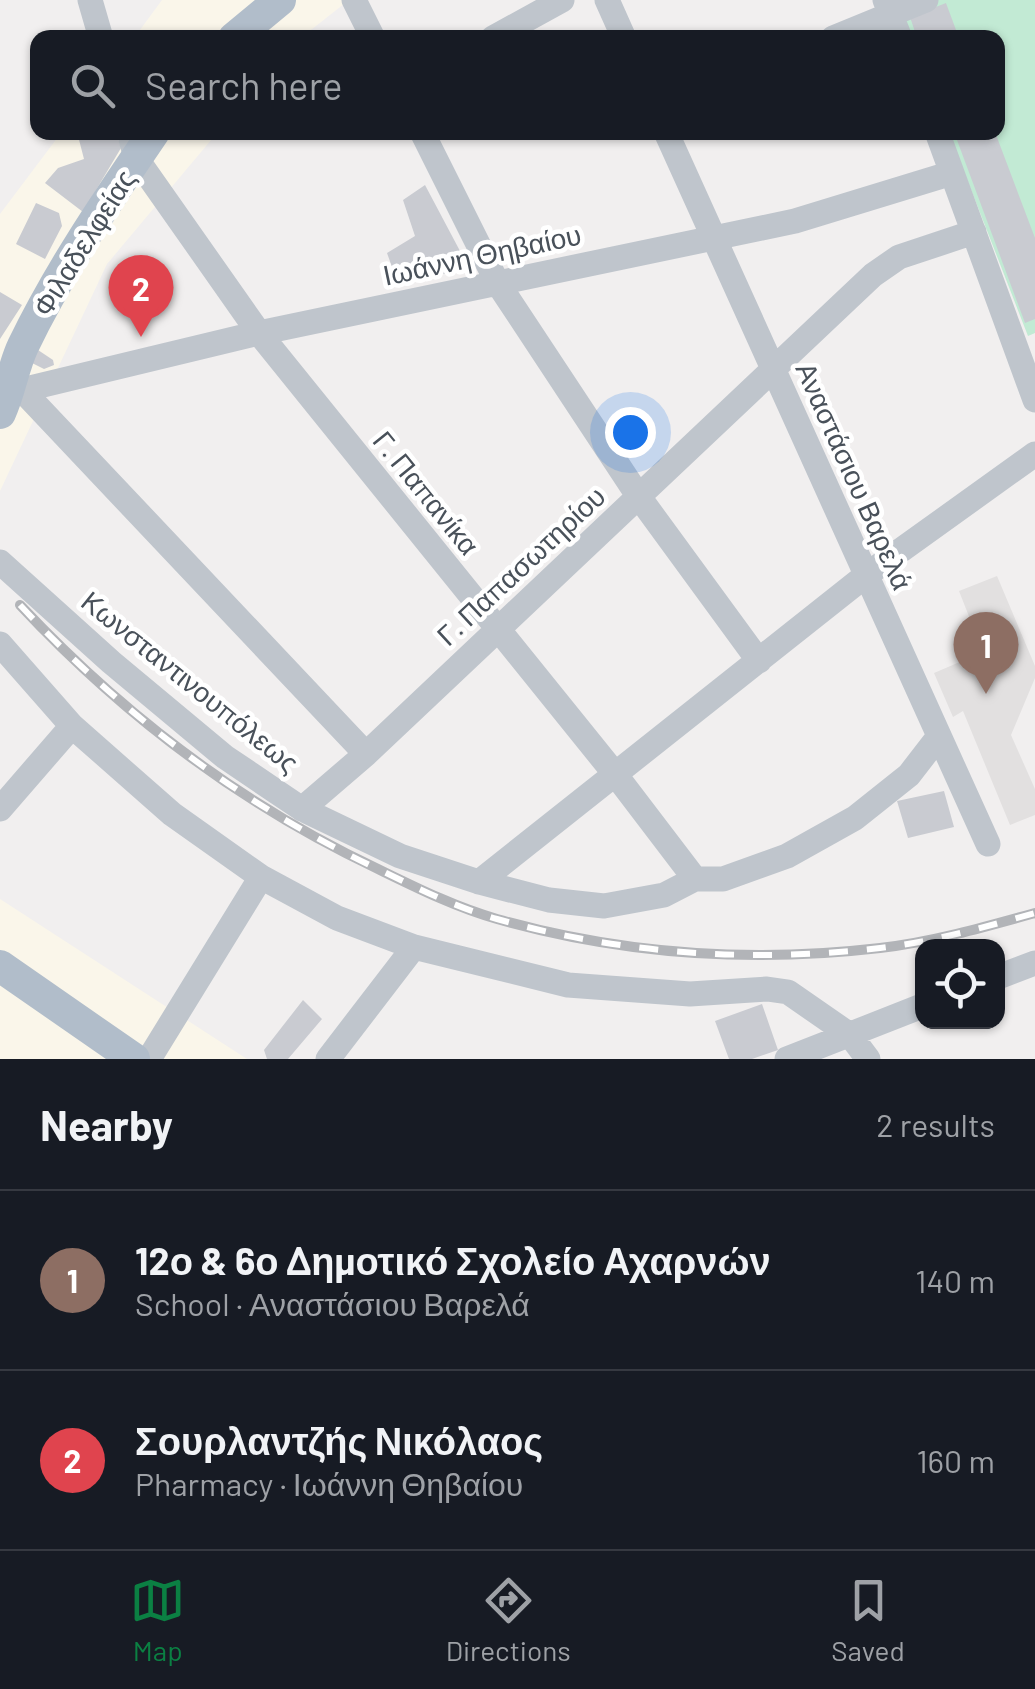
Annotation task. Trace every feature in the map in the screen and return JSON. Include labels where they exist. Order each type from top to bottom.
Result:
[{"type":"main road","points":[[244,30],[280,0]]},
{"type":"main road","name":"Φιλαδελφείας","points":[[8,388],[42,308],[140,141]]},
{"type":"main road","points":[[0,966],[134,1059]]},
{"type":"street","points":[[90,0],[99,30]]},
{"type":"street","points":[[354,0],[369,30]]},
{"type":"street","points":[[508,30],[562,0]]},
{"type":"street","points":[[607,0],[620,30]]},
{"type":"street","points":[[855,30],[926,0]]},
{"type":"street","points":[[426,140],[497,282],[639,498],[759,661]]},
{"type":"street","name":"Αναστάσιου Βαρελά","points":[[670,140],[988,844]]},
{"type":"street","points":[[940,140],[1035,400]]},
{"type":"street","name":"Γ. Παπανίκα","points":[[140,141],[259,332],[695,879]]},
{"type":"street","name":"Ιωάννη Θηβαίου","points":[[8,388],[812,216],[952,173]]},
{"type":"street","name":"Γ. Παπασωτηρίου","points":[[302,809],[366,754],[886,266],[900,257],[974,232]]},
{"type":"street","points":[[8,388],[366,754]]},
{"type":"street","points":[[479,882],[866,576],[1034,456]]},
{"type":"street","name":"Κωνσταντινουπόλεως","points":[[0,562],[111,662],[225,756],[302,809],[400,856],[549,900],[604,906],[664,895],[695,879],[723,879],[787,856],[856,818],[908,775],[939,736]]},
{"type":"street","points":[[0,644],[72,726],[172,814],[261,877],[336,918],[414,948],[568,985],[690,994],[767,989],[788,992],[850,1035],[868,1059]]},
{"type":"street","points":[[0,809],[72,726]]},
{"type":"street","points":[[149,1059],[261,877]]},
{"type":"street","points":[[328,1059],[414,948]]},
{"type":"street","points":[[1005,974],[1035,962]]},
{"type":"street","points":[[788,1059],[915,1009]]},
{"type":"shaded area","points":[[162,0],[349,0],[311,30],[140,30]]},
{"type":"shaded area","points":[[56,140],[211,140],[107,264],[0,491],[0,214]]},
{"type":"shaded area","points":[[997,576],[1035,666],[1035,678],[1011,735],[1035,789],[1035,815],[1010,825],[963,711],[953,717],[934,673],[983,652],[959,591]]},
{"type":"shaded area","points":[[0,899],[247,1059],[0,1059]]},
{"type":"green space","points":[[934,0],[1035,0],[1035,333],[1028,336],[952,140],[1005,140],[1005,30],[908,30],[901,13]]},
{"type":"building","points":[[946,3],[956,30],[914,30],[910,17]]},
{"type":"building","points":[[79,140],[118,140],[121,148],[83,212],[45,183],[58,168],[84,159]]},
{"type":"building","points":[[957,140],[998,140],[1035,238],[1035,319],[1025,323]]},
{"type":"building","points":[[425,185],[460,251],[449,273],[397,281],[387,253],[415,236],[403,200]]},
{"type":"building","points":[[36,203],[59,213],[62,226],[45,259],[16,244]]},
{"type":"building","points":[[0,292],[22,305],[0,339]]},
{"type":"building","points":[[29,344],[53,360],[54,365],[44,369],[22,358]]},
{"type":"building","points":[[944,791],[954,827],[908,838],[897,801]]},
{"type":"building","points":[[303,1000],[322,1019],[288,1059],[267,1059],[264,1050]]},
{"type":"building","points":[[762,1004],[778,1050],[752,1059],[729,1059],[715,1021]]},
{"type":"railway","points":[[20,605],[100,684],[232,786],[328,844],[451,903],[497,919],[639,948],[783,955],[900,945],[1035,913]]},
{"type":"place","name":"Σουρλαντζής Νικόλαος","points":[[141,337]]},
{"type":"place","name":"12ο & 6ο Δημοτικό Σχολείο Αχαρνών","points":[[986,694]]}]
